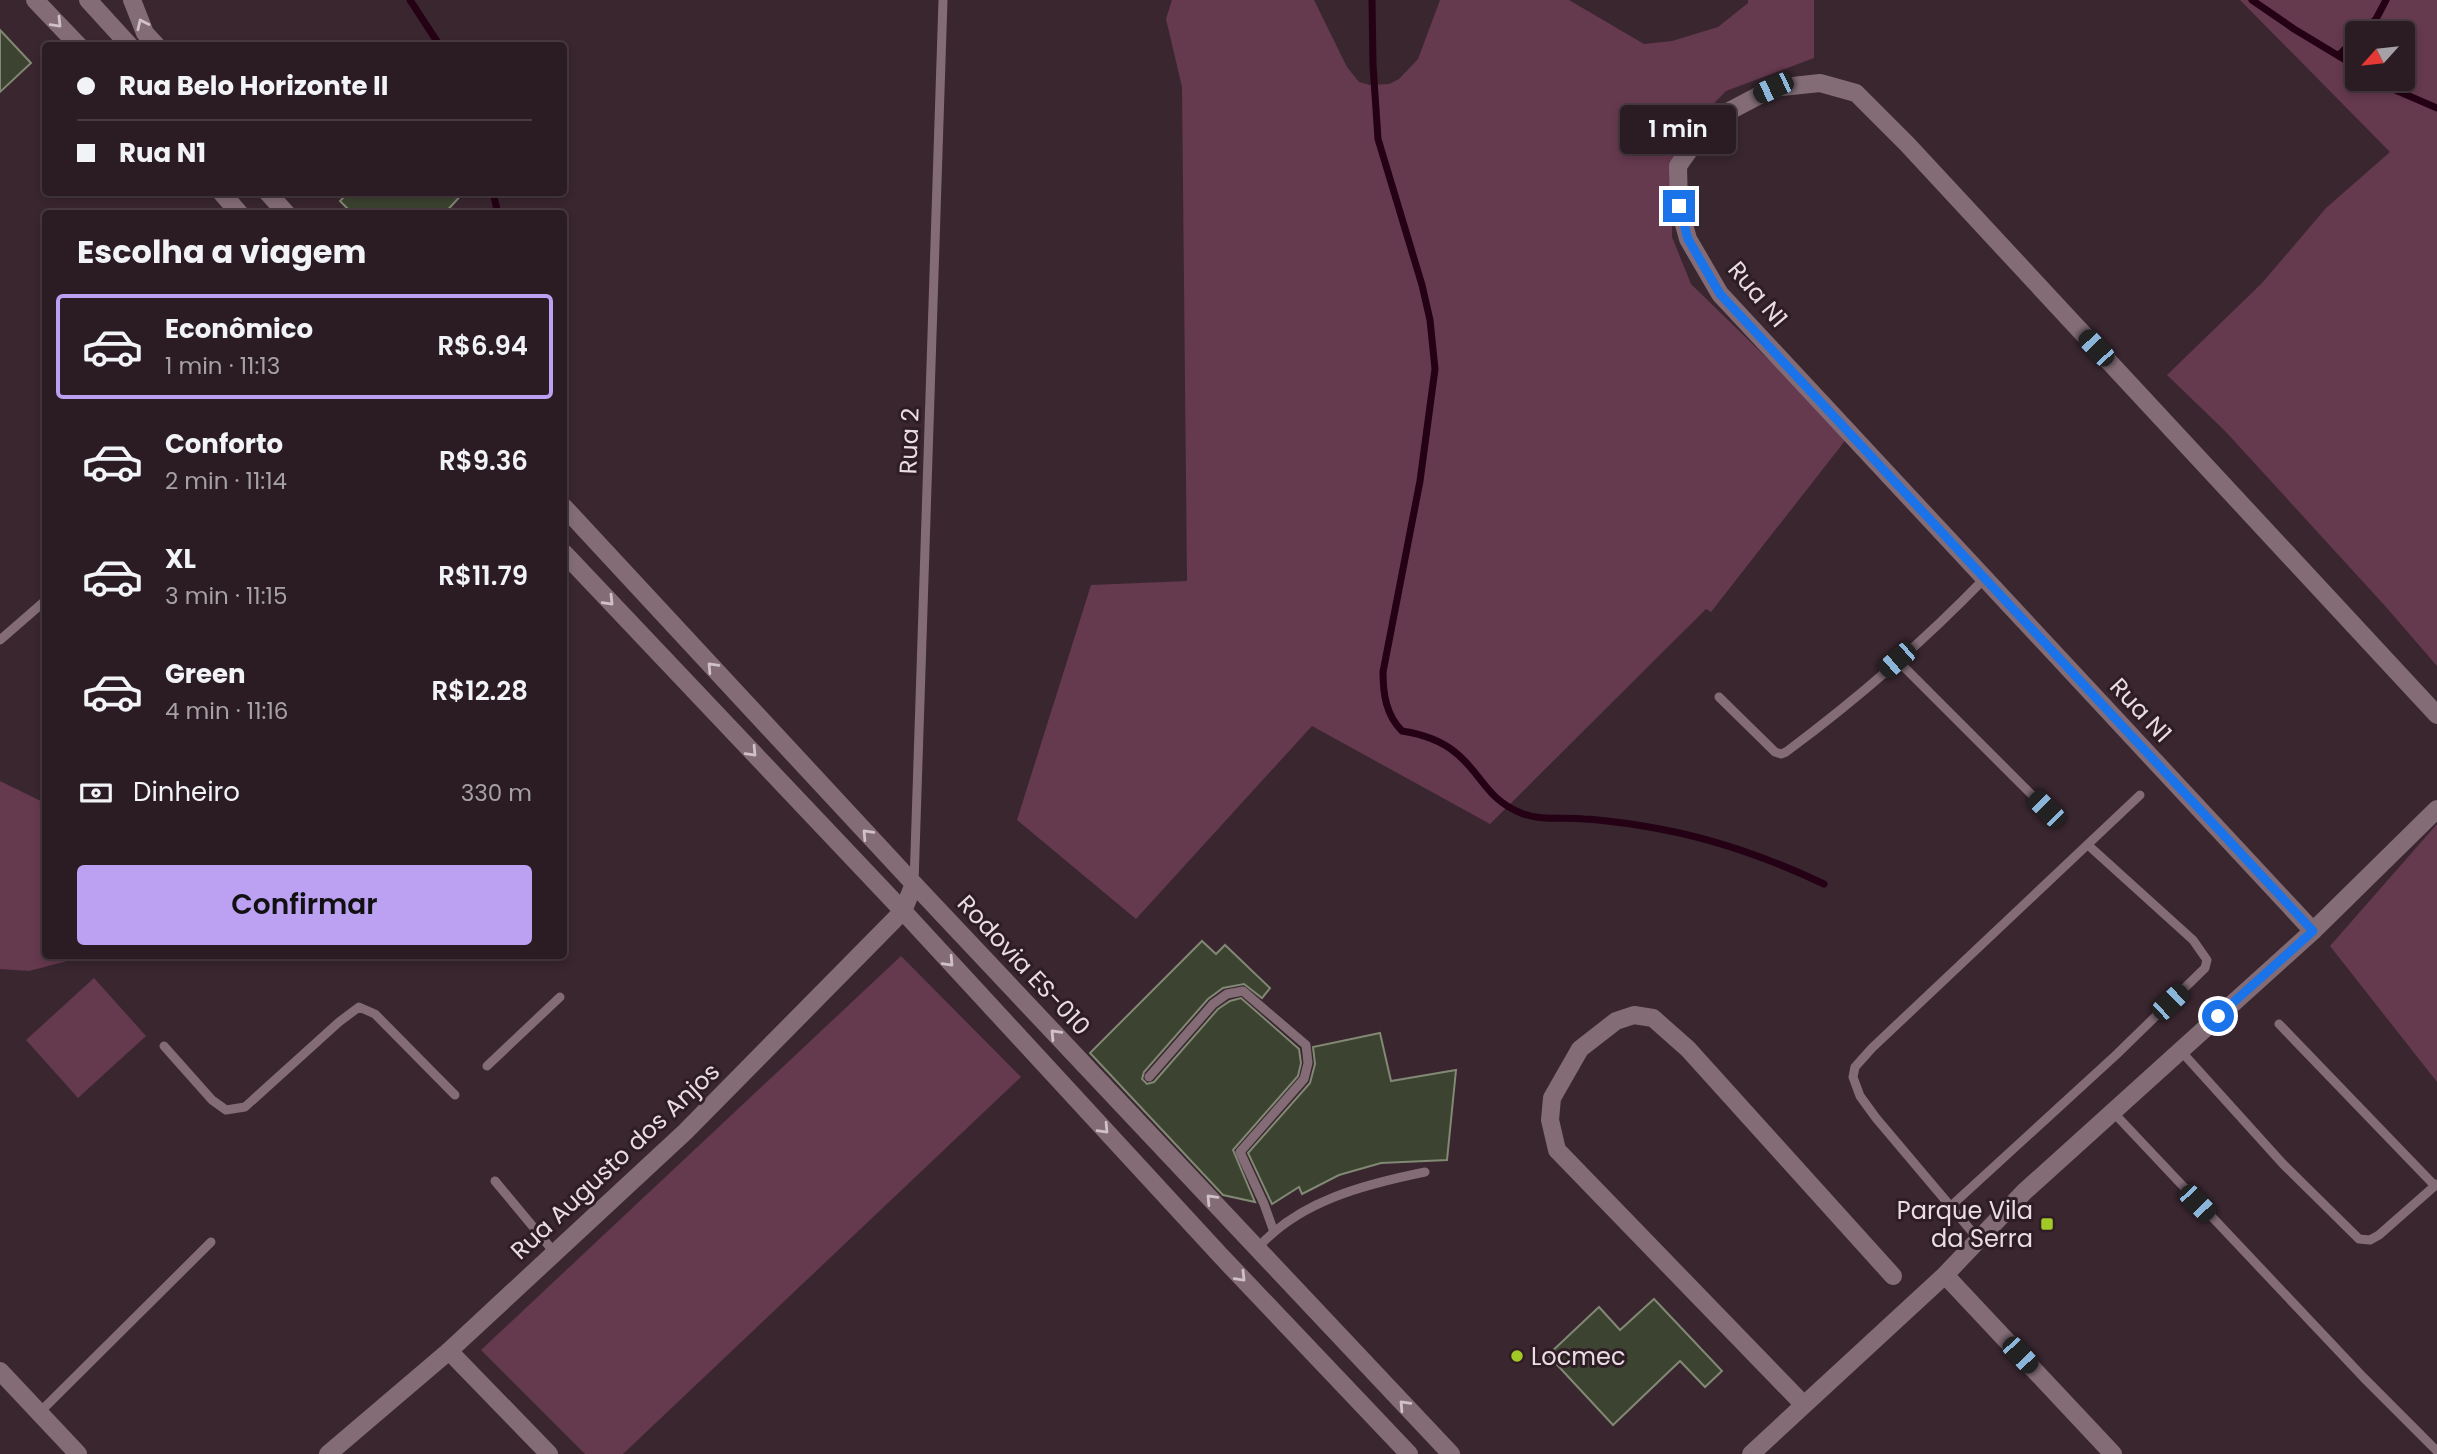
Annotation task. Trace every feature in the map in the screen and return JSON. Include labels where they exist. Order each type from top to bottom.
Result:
[{"type":"street","points":[[35,0],[75,42]]},
{"type":"street","points":[[88,0],[126,42]]},
{"type":"street","points":[[132,0],[145,33],[153,42]]},
{"type":"street","name":"Rua N1","points":[[2313,931],[1720,294],[1688,239],[1679,206],[1678,166],[1697,139],[1720,116],[1773,88],[1819,82],[1857,93],[2437,715]]},
{"type":"street","points":[[224,196],[236,210]]},
{"type":"street","points":[[271,196],[283,210]]},
{"type":"street","name":"Rodovia ES-010","points":[[567,510],[914,884],[1451,1454]]},
{"type":"street","points":[[567,560],[903,911],[1221,1256],[1409,1454]]},
{"type":"street","points":[[1751,1454],[1945,1275],[2024,1192],[2313,931],[2437,809]]},
{"type":"street","name":"Rua Augusto dos Anjos","points":[[328,1454],[449,1351],[685,1132],[903,911],[914,884]]},
{"type":"street","points":[[1803,1404],[1557,1150],[1550,1119],[1552,1098],[1580,1049],[1616,1021],[1634,1015],[1653,1018],[1688,1049],[1893,1276]]},
{"type":"street","points":[[1945,1275],[2113,1454]]},
{"type":"street","points":[[449,1351],[548,1454]]},
{"type":"street","points":[[0,1371],[78,1454]]},
{"type":"lane","name":"Rua 2","points":[[914,884],[943,0]]},
{"type":"lane","points":[[1719,696],[1775,752],[1781,754],[1832,717],[1985,578]]},
{"type":"lane","points":[[0,640],[42,603]]},
{"type":"lane","points":[[1897,660],[2046,809]]},
{"type":"lane","points":[[1979,1240],[1860,1096],[1853,1077],[1855,1067],[2140,795]]},
{"type":"lane","points":[[1951,1206],[2117,1054],[2205,968],[2207,960],[2193,940],[2088,845]]},
{"type":"lane","points":[[1149,1077],[1213,1003],[1227,993],[1243,991],[1306,1045],[1308,1063],[1304,1079],[1240,1152],[1274,1233]]},
{"type":"lane","points":[[487,1066],[560,997]]},
{"type":"lane","points":[[164,1046],[212,1100],[226,1110],[244,1107],[359,1007],[375,1014],[455,1096]]},
{"type":"lane","points":[[2180,1051],[2283,1164],[2359,1239],[2370,1240],[2436,1185],[2279,1024]]},
{"type":"lane","points":[[2113,1112],[2355,1369],[2437,1451]]},
{"type":"lane","points":[[1257,1249],[1300,1215],[1335,1196],[1364,1186],[1425,1172]]},
{"type":"lane","points":[[495,1181],[554,1252]]},
{"type":"lane","points":[[39,1413],[211,1242]]},
{"type":"shaded area","points":[[1172,0],[1314,0],[1347,67],[1359,82],[1370,85],[1389,84],[1399,79],[1418,59],[1440,0],[1569,0],[1644,44],[1672,41],[1718,27],[1748,3],[1748,0],[1814,0],[1814,58],[1726,91],[1689,129],[1672,166],[1672,237],[1691,284],[1848,437],[1711,612],[1706,609],[1490,824],[1312,726],[1136,919],[1017,820],[1091,585],[1187,581],[1182,87],[1166,19]]},
{"type":"shaded area","points":[[2240,0],[2437,0],[2437,666],[2226,432],[2167,375],[2262,283],[2326,208],[2390,152]]},
{"type":"shaded area","points":[[0,781],[42,802],[42,959],[75,959],[29,971],[0,969]]},
{"type":"shaded area","points":[[2437,824],[2437,1082],[2330,946]]},
{"type":"shaded area","points":[[901,956],[1021,1077],[623,1454],[585,1454],[481,1350]]},
{"type":"shaded area","points":[[94,978],[146,1036],[78,1098],[26,1040]]},
{"type":"building","points":[[0,30],[31,63],[0,92]]},
{"type":"building","points":[[345,196],[460,196],[448,210],[349,210],[340,201]]},
{"type":"building","points":[[1202,941],[1216,954],[1225,945],[1270,988],[1262,998],[1244,984],[1223,988],[1208,999],[1144,1072],[1142,1079],[1147,1084],[1154,1082],[1218,1009],[1241,998],[1299,1049],[1301,1063],[1298,1076],[1233,1150],[1255,1202],[1223,1195],[1090,1053]]},
{"type":"building","points":[[1380,1033],[1391,1081],[1456,1070],[1447,1160],[1381,1163],[1339,1175],[1302,1194],[1299,1187],[1272,1204],[1248,1153],[1310,1083],[1315,1064],[1313,1047]]},
{"type":"building","points":[[1654,1299],[1722,1371],[1705,1387],[1680,1361],[1613,1425],[1548,1355],[1599,1307],[1620,1330]]},
{"type":"waterway","points":[[410,0],[437,42]]},
{"type":"waterway","points":[[1372,0],[1378,139],[1422,285],[1430,320],[1435,369],[1420,481],[1383,672],[1385,696],[1392,718],[1402,731],[1430,738],[1450,748],[1500,801],[1521,813],[1544,818],[1614,822],[1690,835],[1758,856],[1824,884]]},
{"type":"waterway","points":[[2252,0],[2345,60]]},
{"type":"waterway","points":[[2374,21],[2386,0]]},
{"type":"waterway","points":[[2339,55],[2345,49]]},
{"type":"waterway","points":[[2398,91],[2437,108]]},
{"type":"waterway","points":[[494,196],[497,210]]},
{"type":"place","name":"Parque Vila da Serra","points":[[2047,1224]]},
{"type":"place","name":"Locmec","points":[[1517,1356]]},
{"type":"route","points":[[1679,206],[1688,239],[1720,294],[2313,931],[2218,1016]]}]
